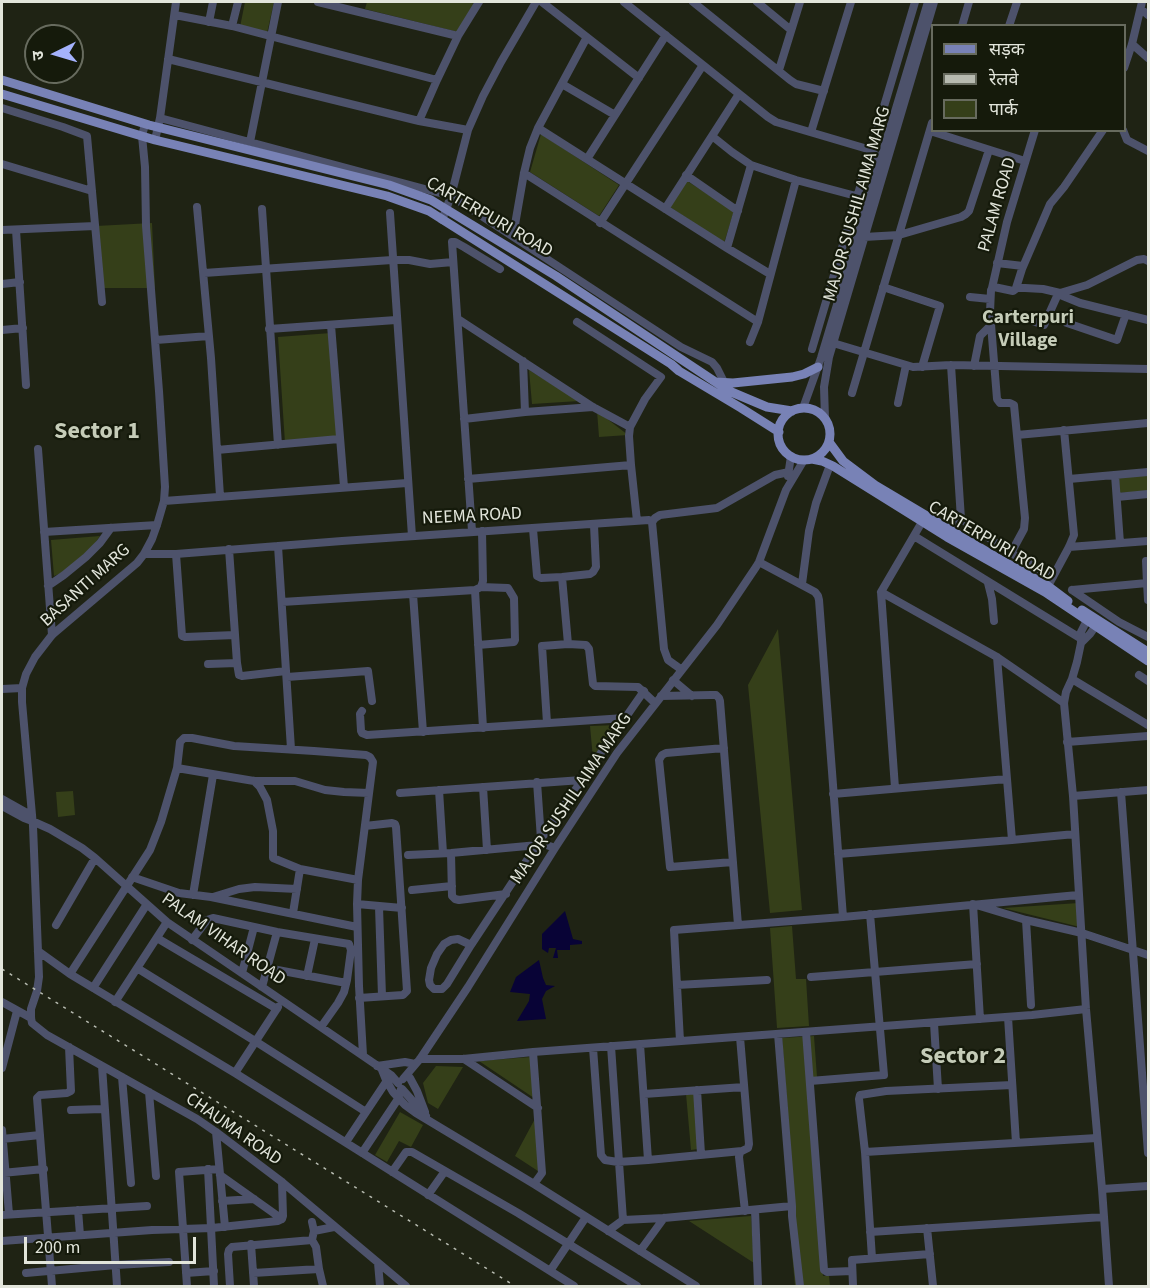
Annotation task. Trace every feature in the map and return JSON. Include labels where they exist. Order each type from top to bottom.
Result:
[{"type":"main road","name":"CARTERPURI ROAD","points":[[2,80],[145,124],[159,123],[390,185],[431,200],[556,276],[729,392],[767,407],[792,411]]},
{"type":"main road","name":"CARTERPURI ROAD","points":[[2,94],[155,140],[387,196],[429,211],[778,432]]},
{"type":"main road","points":[[714,382],[725,384],[792,377],[818,367]]},
{"type":"main road","points":[[803,408],[816,411],[825,418],[829,426],[828,447],[820,456],[798,460],[785,451],[780,443],[778,432],[781,423],[792,411],[803,408]]},
{"type":"main road","name":"CARTERPURI ROAD","points":[[829,442],[858,474],[1001,560],[1051,581],[1066,599],[1088,618]]},
{"type":"main road","name":"CARTERPURI ROAD","points":[[808,460],[822,461],[830,465],[922,522],[1149,652]]},
{"type":"main road","name":"CARTERPURI ROAD","points":[[1098,624],[1149,661]]},
{"type":"street","points":[[155,140],[176,2]]},
{"type":"street","points":[[209,22],[213,2]]},
{"type":"street","points":[[232,26],[238,2]]},
{"type":"street","points":[[250,142],[278,2]]},
{"type":"street","points":[[322,2],[458,36]]},
{"type":"street","points":[[361,12],[364,2]]},
{"type":"street","points":[[419,121],[458,36],[479,2]]},
{"type":"street","points":[[442,220],[447,210],[468,130],[501,62],[536,2]]},
{"type":"street","points":[[542,2],[639,78]]},
{"type":"street","points":[[624,2],[776,122],[872,150],[887,149]]},
{"type":"street","points":[[693,2],[796,84],[824,91]]},
{"type":"street","points":[[757,2],[791,30]]},
{"type":"street","points":[[778,70],[800,2]]},
{"type":"street","points":[[811,132],[851,2]]},
{"type":"street","points":[[812,349],[915,2]]},
{"type":"street","name":"MAJOR SUSHIL AIMA MARG","points":[[825,418],[824,387],[829,357],[928,2]]},
{"type":"street","name":"MAJOR SUSHIL AIMA MARG","points":[[887,149],[929,34],[934,2]]},
{"type":"street","points":[[963,24],[969,2]]},
{"type":"street","points":[[1010,24],[1017,2]]},
{"type":"street","points":[[1142,5],[1149,15]]},
{"type":"street","points":[[1126,65],[1142,5]]},
{"type":"street","points":[[175,15],[232,26],[437,80]]},
{"type":"street","points":[[587,159],[666,35]]},
{"type":"street","points":[[513,237],[530,148],[538,128],[587,37]]},
{"type":"street","points":[[1132,44],[1149,58]]},
{"type":"street","points":[[168,59],[419,121],[468,130]]},
{"type":"street","points":[[600,223],[703,65]]},
{"type":"street","points":[[562,84],[615,116]]},
{"type":"street","points":[[665,209],[739,94]]},
{"type":"street","points":[[2,108],[87,136],[102,302]]},
{"type":"street","points":[[159,123],[250,142],[451,196],[681,347],[707,359],[717,368],[725,384]]},
{"type":"street","name":"BASANTI MARG","points":[[31,1018],[38,982],[38,951],[32,820],[22,688],[30,664],[52,635],[137,563],[144,554],[158,525],[164,501],[156,340],[146,226],[142,136],[145,124]]},
{"type":"street","points":[[852,393],[931,127]]},
{"type":"street","points":[[538,128],[770,274]]},
{"type":"street","points":[[944,132],[1025,162]]},
{"type":"street","name":"PALAM ROAD","points":[[1017,435],[1013,404],[1000,403],[997,399],[990,299],[1007,222],[1034,132]]},
{"type":"street","points":[[1016,288],[1050,204],[1102,132]]},
{"type":"street","points":[[1123,132],[1126,140],[1149,151]]},
{"type":"street","points":[[712,136],[751,165],[856,196]]},
{"type":"street","points":[[872,150],[877,157],[884,160]]},
{"type":"street","points":[[864,237],[899,235],[966,214],[969,211],[989,150]]},
{"type":"street","name":"MAJOR SUSHIL AIMA MARG","points":[[803,408],[884,160]]},
{"type":"street","points":[[2,164],[92,191]]},
{"type":"street","points":[[727,248],[751,165]]},
{"type":"street","points":[[524,173],[758,321]]},
{"type":"street","points":[[686,175],[738,211]]},
{"type":"street","points":[[750,342],[758,321],[796,180]]},
{"type":"street","points":[[197,207],[220,496]]},
{"type":"street","points":[[262,209],[278,445]]},
{"type":"street","points":[[390,213],[412,536]]},
{"type":"street","points":[[2,230],[95,226]]},
{"type":"street","points":[[16,230],[26,385]]},
{"type":"street","points":[[472,531],[452,242],[500,269]]},
{"type":"street","points":[[204,273],[392,260],[430,264],[453,262]]},
{"type":"street","points":[[1012,314],[1044,325],[1058,294],[1087,285],[1137,260],[1149,261]]},
{"type":"street","points":[[997,262],[1023,266]]},
{"type":"street","points":[[2,284],[20,282]]},
{"type":"street","points":[[883,287],[940,306],[922,367]]},
{"type":"street","points":[[992,288],[1011,291],[1019,287],[1043,289],[1080,303],[1149,320]]},
{"type":"street","points":[[970,297],[990,299]]},
{"type":"street","points":[[1067,323],[1117,340],[1126,314]]},
{"type":"street","points":[[269,328],[396,320]]},
{"type":"street","points":[[458,320],[593,407],[630,427]]},
{"type":"street","points":[[577,322],[661,377],[645,399],[630,427],[631,465],[637,521]]},
{"type":"street","points":[[331,325],[344,487]]},
{"type":"street","points":[[974,366],[980,336],[991,325]]},
{"type":"street","points":[[2,330],[23,328]]},
{"type":"street","points":[[156,340],[209,336]]},
{"type":"street","points":[[833,343],[906,365],[922,367],[951,365],[1149,369]]},
{"type":"street","points":[[523,361],[525,412]]},
{"type":"street","points":[[898,403],[906,365]]},
{"type":"street","points":[[951,365],[961,519],[952,530]]},
{"type":"street","points":[[464,419],[593,407]]},
{"type":"street","points":[[1011,553],[1024,529],[1025,518],[1017,435],[1149,423]]},
{"type":"street","points":[[961,519],[1051,581],[1074,535],[1064,430]]},
{"type":"street","points":[[217,450],[339,440]]},
{"type":"street","points":[[38,449],[52,635]]},
{"type":"street","name":"MAJOR SUSHIL AIMA MARG","points":[[362,1153],[398,1099],[404,1083],[417,1067],[417,1062],[617,753],[717,625],[759,562],[786,490],[791,456]]},
{"type":"street","name":"MAJOR SUSHIL AIMA MARG","points":[[786,490],[808,460]]},
{"type":"street","points":[[468,479],[631,465]]},
{"type":"street","points":[[802,585],[809,531],[816,503],[830,465]]},
{"type":"street","name":"NEEMA ROAD","points":[[144,554],[176,554],[472,531],[649,520],[652,522],[660,516],[717,508],[775,475],[789,472]]},
{"type":"street","points":[[1069,480],[1149,472]]},
{"type":"street","points":[[1115,475],[1120,543]]},
{"type":"street","points":[[164,501],[407,483]]},
{"type":"street","points":[[1117,497],[1149,494]]},
{"type":"street","points":[[652,522],[664,649],[668,660],[682,670]]},
{"type":"street","points":[[895,788],[881,592],[922,522]]},
{"type":"street","points":[[44,532],[158,525]]},
{"type":"street","points":[[533,528],[537,576],[541,578],[562,577],[593,572],[596,567],[594,525]]},
{"type":"street","points":[[48,586],[86,557],[111,528]]},
{"type":"street","points":[[482,531],[483,580],[478,588],[478,645],[483,728]]},
{"type":"street","points":[[914,536],[1081,640]]},
{"type":"street","points":[[1069,547],[1149,541]]},
{"type":"street","points":[[278,546],[291,749]]},
{"type":"street","points":[[229,549],[238,673],[242,676],[368,671],[372,701]]},
{"type":"street","points":[[176,554],[182,636],[235,635]]},
{"type":"street","points":[[1146,561],[1149,600]]},
{"type":"street","points":[[759,562],[814,592],[819,600],[843,917]]},
{"type":"street","points":[[562,577],[568,644]]},
{"type":"street","points":[[988,582],[994,621]]},
{"type":"street","points":[[1072,590],[1147,583]]},
{"type":"street","points":[[282,602],[478,588],[508,588],[514,598],[514,642],[478,645]]},
{"type":"street","points":[[1066,599],[1072,590]]},
{"type":"street","points":[[1072,590],[1119,622],[1149,638]]},
{"type":"street","points":[[881,592],[997,657],[1064,703]]},
{"type":"street","points":[[413,594],[423,732]]},
{"type":"street","points":[[1088,618],[1064,703],[1073,795],[1086,1010],[1108,1287]]},
{"type":"street","points":[[1081,640],[1098,624]]},
{"type":"street","points":[[547,723],[542,646],[584,644],[588,647],[595,686],[635,686],[658,699],[711,695],[719,698],[738,925]]},
{"type":"street","points":[[997,657],[1012,840]]},
{"type":"street","points":[[208,664],[237,663]]},
{"type":"street","points":[[1140,675],[1149,681]]},
{"type":"street","points":[[1072,679],[1149,725]]},
{"type":"street","points":[[673,680],[692,696]]},
{"type":"street","points":[[2,689],[22,688]]},
{"type":"street","points":[[471,945],[458,939],[444,944],[431,968],[429,980],[434,989],[444,987],[644,691]]},
{"type":"street","points":[[362,711],[360,714],[361,731],[364,735],[625,718]]},
{"type":"street","points":[[1067,741],[1149,736]]},
{"type":"street","points":[[70,974],[150,850],[177,768],[180,742],[184,738],[234,746],[366,755],[373,762],[357,904],[363,1055]]},
{"type":"street","points":[[724,748],[666,753],[659,760],[670,867],[733,862]]},
{"type":"street","points":[[177,768],[254,781],[295,781],[325,790],[369,793]]},
{"type":"street","points":[[194,895],[213,775]]},
{"type":"street","points":[[833,794],[1007,779]]},
{"type":"street","points":[[400,793],[582,780]]},
{"type":"street","points":[[254,781],[267,800],[273,831],[273,858],[300,869],[358,880]]},
{"type":"street","points":[[537,783],[540,842]]},
{"type":"street","points":[[483,787],[488,849]]},
{"type":"street","points":[[439,790],[452,896],[459,900],[506,894]]},
{"type":"street","points":[[1073,795],[1149,790]]},
{"type":"street","points":[[1121,792],[1147,1101],[1149,1154]]},
{"type":"street","name":"PALAM VIHAR ROAD","points":[[2,799],[27,813],[32,820]]},
{"type":"street","name":"PALAM VIHAR ROAD","points":[[2,806],[50,829],[95,858],[167,922],[380,1067]]},
{"type":"street","points":[[359,998],[403,995],[407,990],[396,825],[386,823],[365,826]]},
{"type":"street","points":[[838,854],[1075,834]]},
{"type":"street","points":[[408,855],[488,849],[540,842],[555,848]]},
{"type":"street","points":[[56,925],[95,858]]},
{"type":"street","points":[[293,913],[300,869]]},
{"type":"street","points":[[132,877],[170,891],[211,897],[357,927]]},
{"type":"street","points":[[412,890],[452,886]]},
{"type":"street","points":[[211,897],[224,892],[255,887],[297,889]]},
{"type":"street","points":[[680,1041],[674,930],[1078,895]]},
{"type":"street","points":[[93,988],[147,904]]},
{"type":"street","points":[[357,904],[402,908]]},
{"type":"street","points":[[973,904],[1026,920],[1082,933],[1149,955]]},
{"type":"street","points":[[973,904],[980,1019]]},
{"type":"street","points":[[379,907],[382,996]]},
{"type":"street","points":[[810,1081],[884,1075],[885,1073],[870,914]]},
{"type":"street","points":[[192,940],[207,920],[213,918],[350,946],[341,998],[321,1027]]},
{"type":"street","points":[[1026,920],[1031,1005]]},
{"type":"street","points":[[116,1002],[167,922]]},
{"type":"street","points":[[242,973],[254,927]]},
{"type":"street","points":[[262,987],[277,932]]},
{"type":"street","points":[[157,938],[277,1009]]},
{"type":"street","points":[[307,976],[315,939]]},
{"type":"street","points":[[38,951],[70,974],[235,1073],[574,1287]]},
{"type":"street","points":[[811,977],[977,964]]},
{"type":"street","points":[[137,968],[366,1112]]},
{"type":"street","points":[[267,968],[345,982]]},
{"type":"street","points":[[677,986],[767,980]]},
{"type":"street","points":[[235,1073],[283,1000]]},
{"type":"street","name":"CHAUMA ROAD","points":[[2,1002],[31,1018],[40,1029],[69,1047],[216,1132],[282,1182],[406,1287]]},
{"type":"street","points":[[696,1287],[534,1184],[411,1110],[398,1099],[389,1078],[380,1067],[405,1062],[1086,1010]]},
{"type":"street","points":[[2,1066],[17,1011]]},
{"type":"street","points":[[1008,1017],[1016,1143]]},
{"type":"street","points":[[934,1023],[938,1089]]},
{"type":"street","points":[[806,1032],[824,1271],[852,1271]]},
{"type":"street","points":[[778,1034],[792,1216],[800,1287]]},
{"type":"street","points":[[593,1048],[601,1155],[605,1160],[618,1162],[648,1160],[742,1151],[748,1148],[740,1037]]},
{"type":"street","points":[[640,1044],[648,1160]]},
{"type":"street","points":[[611,1046],[623,1220]]},
{"type":"street","points":[[52,1287],[38,1096],[67,1093],[71,1089],[69,1047]]},
{"type":"street","points":[[533,1052],[542,1173],[534,1184]]},
{"type":"street","points":[[463,1059],[537,1108]]},
{"type":"street","points":[[102,1066],[103,1109],[113,1208],[117,1287]]},
{"type":"street","points":[[122,1077],[131,1183]]},
{"type":"street","points":[[346,1143],[389,1078]]},
{"type":"street","points":[[389,1078],[417,1091],[429,1120]]},
{"type":"street","points":[[404,1083],[429,1120]]},
{"type":"street","points":[[872,1258],[860,1095],[886,1091],[1012,1084]]},
{"type":"street","points":[[644,1094],[744,1087]]},
{"type":"street","points":[[696,1090],[701,1154]]},
{"type":"street","points":[[149,1092],[156,1176]]},
{"type":"street","points":[[71,1110],[103,1109]]},
{"type":"street","points":[[2,1130],[5,1215],[147,1206]]},
{"type":"street","points":[[216,1132],[225,1227]]},
{"type":"street","points":[[2,1139],[40,1135]]},
{"type":"street","points":[[865,1152],[1097,1138]]},
{"type":"street","points":[[392,1172],[408,1151],[518,1213],[637,1287]]},
{"type":"street","points":[[742,1151],[739,1157],[745,1211]]},
{"type":"street","points":[[4,1173],[44,1169]]},
{"type":"street","points":[[208,1169],[214,1287]]},
{"type":"street","points":[[188,1287],[179,1172],[208,1169],[219,1172],[282,1220]]},
{"type":"street","points":[[429,1195],[446,1171]]},
{"type":"street","points":[[282,1182],[282,1220]]},
{"type":"street","points":[[1102,1189],[1149,1186]]},
{"type":"street","points":[[222,1201],[254,1199]]},
{"type":"street","points":[[608,1231],[623,1220],[792,1206]]},
{"type":"street","points":[[78,1210],[80,1235]]},
{"type":"street","points":[[755,1210],[758,1287]]},
{"type":"street","points":[[550,1271],[586,1217]]},
{"type":"street","points":[[870,1232],[1104,1217]]},
{"type":"street","points":[[640,1251],[664,1218]]},
{"type":"street","points":[[2,1241],[212,1228],[282,1220]]},
{"type":"street","points":[[312,1222],[323,1286],[315,1287]]},
{"type":"street","points":[[230,1287],[228,1254],[235,1245],[313,1236],[334,1227]]},
{"type":"street","points":[[927,1228],[933,1287]]},
{"type":"street","points":[[251,1244],[254,1287]]},
{"type":"street","points":[[853,1287],[852,1260],[930,1254]]},
{"type":"street","points":[[26,1273],[169,1262]]},
{"type":"street","points":[[378,1263],[380,1287]]},
{"type":"street","points":[[253,1273],[319,1269]]},
{"type":"street","points":[[186,1272],[214,1271]]},
{"type":"street","points":[[751,1287],[757,1276]]},
{"type":"green space","points":[[245,2],[274,2],[267,33],[240,27]]},
{"type":"green space","points":[[367,2],[470,2],[474,4],[458,32],[365,9]]},
{"type":"green space","points":[[541,134],[619,185],[599,216],[530,172]]},
{"type":"green space","points":[[687,181],[734,211],[724,243],[670,207]]},
{"type":"green space","points":[[152,223],[155,288],[102,288],[96,226]]},
{"type":"green space","points":[[331,333],[338,439],[285,443],[278,337]]},
{"type":"green space","points":[[529,370],[579,401],[532,404]]},
{"type":"green space","points":[[597,411],[628,435],[599,437]]},
{"type":"green space","points":[[1148,475],[1148,491],[1119,493],[1118,477]]},
{"type":"green space","points":[[100,536],[93,546],[64,572],[54,576],[51,540]]},
{"type":"green space","points":[[778,629],[802,910],[770,913],[748,685]]},
{"type":"green space","points":[[618,725],[593,759],[590,726]]},
{"type":"green space","points":[[73,791],[75,815],[58,817],[56,792]]},
{"type":"green space","points":[[1079,903],[1080,927],[1003,908]]},
{"type":"green space","points":[[792,926],[796,979],[806,979],[809,1026],[777,1028],[770,928]]},
{"type":"green space","points":[[814,1036],[817,1077],[807,1079],[823,1276],[829,1276],[830,1286],[795,1286],[788,1209],[795,1209],[782,1038]]},
{"type":"green space","points":[[531,1057],[534,1098],[479,1061]]},
{"type":"green space","points":[[436,1066],[463,1067],[438,1109],[428,1103],[423,1083]]},
{"type":"green space","points":[[694,1093],[698,1149],[691,1150],[686,1094]]},
{"type":"green space","points":[[400,1112],[423,1125],[411,1147],[399,1141],[387,1162],[375,1155]]},
{"type":"green space","points":[[537,1115],[541,1173],[515,1156]]},
{"type":"green space","points":[[751,1216],[754,1263],[689,1221]]},
{"type":"shaded area","points":[[565,911],[573,939],[582,941],[582,944],[570,945],[570,950],[557,950],[558,958],[553,958],[556,948],[549,948],[548,953],[542,949],[542,934]]},
{"type":"shaded area","points":[[539,960],[546,985],[555,986],[546,991],[542,999],[546,1019],[517,1021],[529,1001],[530,994],[510,992],[516,977]]},
{"type":"railway","points":[[2,969],[515,1286]]},
{"type":"district","name":"Carterpuri Village","points":[[1028,330]]},
{"type":"district","name":"Sector 1","points":[[97,433]]},
{"type":"district","name":"Sector 2","points":[[963,1058]]}]
